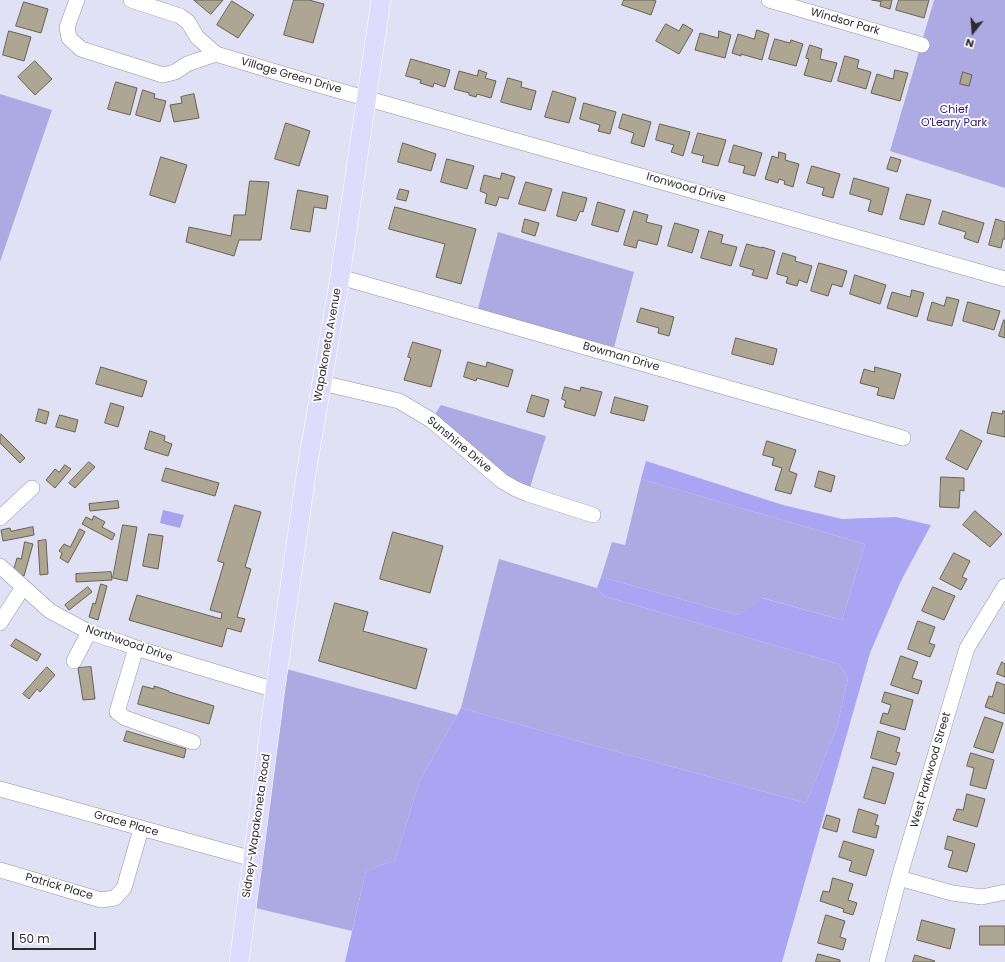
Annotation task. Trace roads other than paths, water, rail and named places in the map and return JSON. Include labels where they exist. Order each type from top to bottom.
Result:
[{"type":"main road","name":"Wapakoneta Avenue","points":[[275,690],[307,468],[340,277],[380,0]]},
{"type":"main road","name":"Sidney-Wapakoneta Road","points":[[238,962],[275,690]]},
{"type":"street","points":[[77,0],[68,28],[69,38],[80,49],[163,75],[175,72],[187,64],[216,54]]},
{"type":"street","name":"Village Green Drive","points":[[131,0],[180,16],[188,22],[197,37],[216,54],[366,98]]},
{"type":"street","name":"Windsor Park","points":[[769,0],[922,45]]},
{"type":"street","name":"Ironwood Drive","points":[[366,98],[1005,279]]},
{"type":"street","name":"Bowman Drive","points":[[340,277],[903,438]]},
{"type":"street","name":"Sunshine Drive","points":[[322,384],[399,401],[431,420],[502,481],[528,494],[592,515]]},
{"type":"street","points":[[0,518],[32,488]]},
{"type":"street","name":"Northwood Drive","points":[[0,566],[50,611],[89,632],[136,648],[275,690]]},
{"type":"street","name":"West Parkwood Street","points":[[877,962],[899,878],[967,648],[1005,586]]},
{"type":"street","points":[[0,623],[23,587]]},
{"type":"street","points":[[74,661],[89,632]]},
{"type":"street","points":[[136,648],[117,712],[125,718],[193,742]]},
{"type":"street","name":"Grace Place","points":[[0,789],[253,859]]},
{"type":"street","name":"Patrick Place","points":[[0,870],[101,900],[115,898],[124,888],[141,828]]},
{"type":"street","points":[[899,878],[952,893],[982,897],[1005,892]]},
{"type":"park label","name":"Chief O'Leary Park","points":[[954,116]]}]
